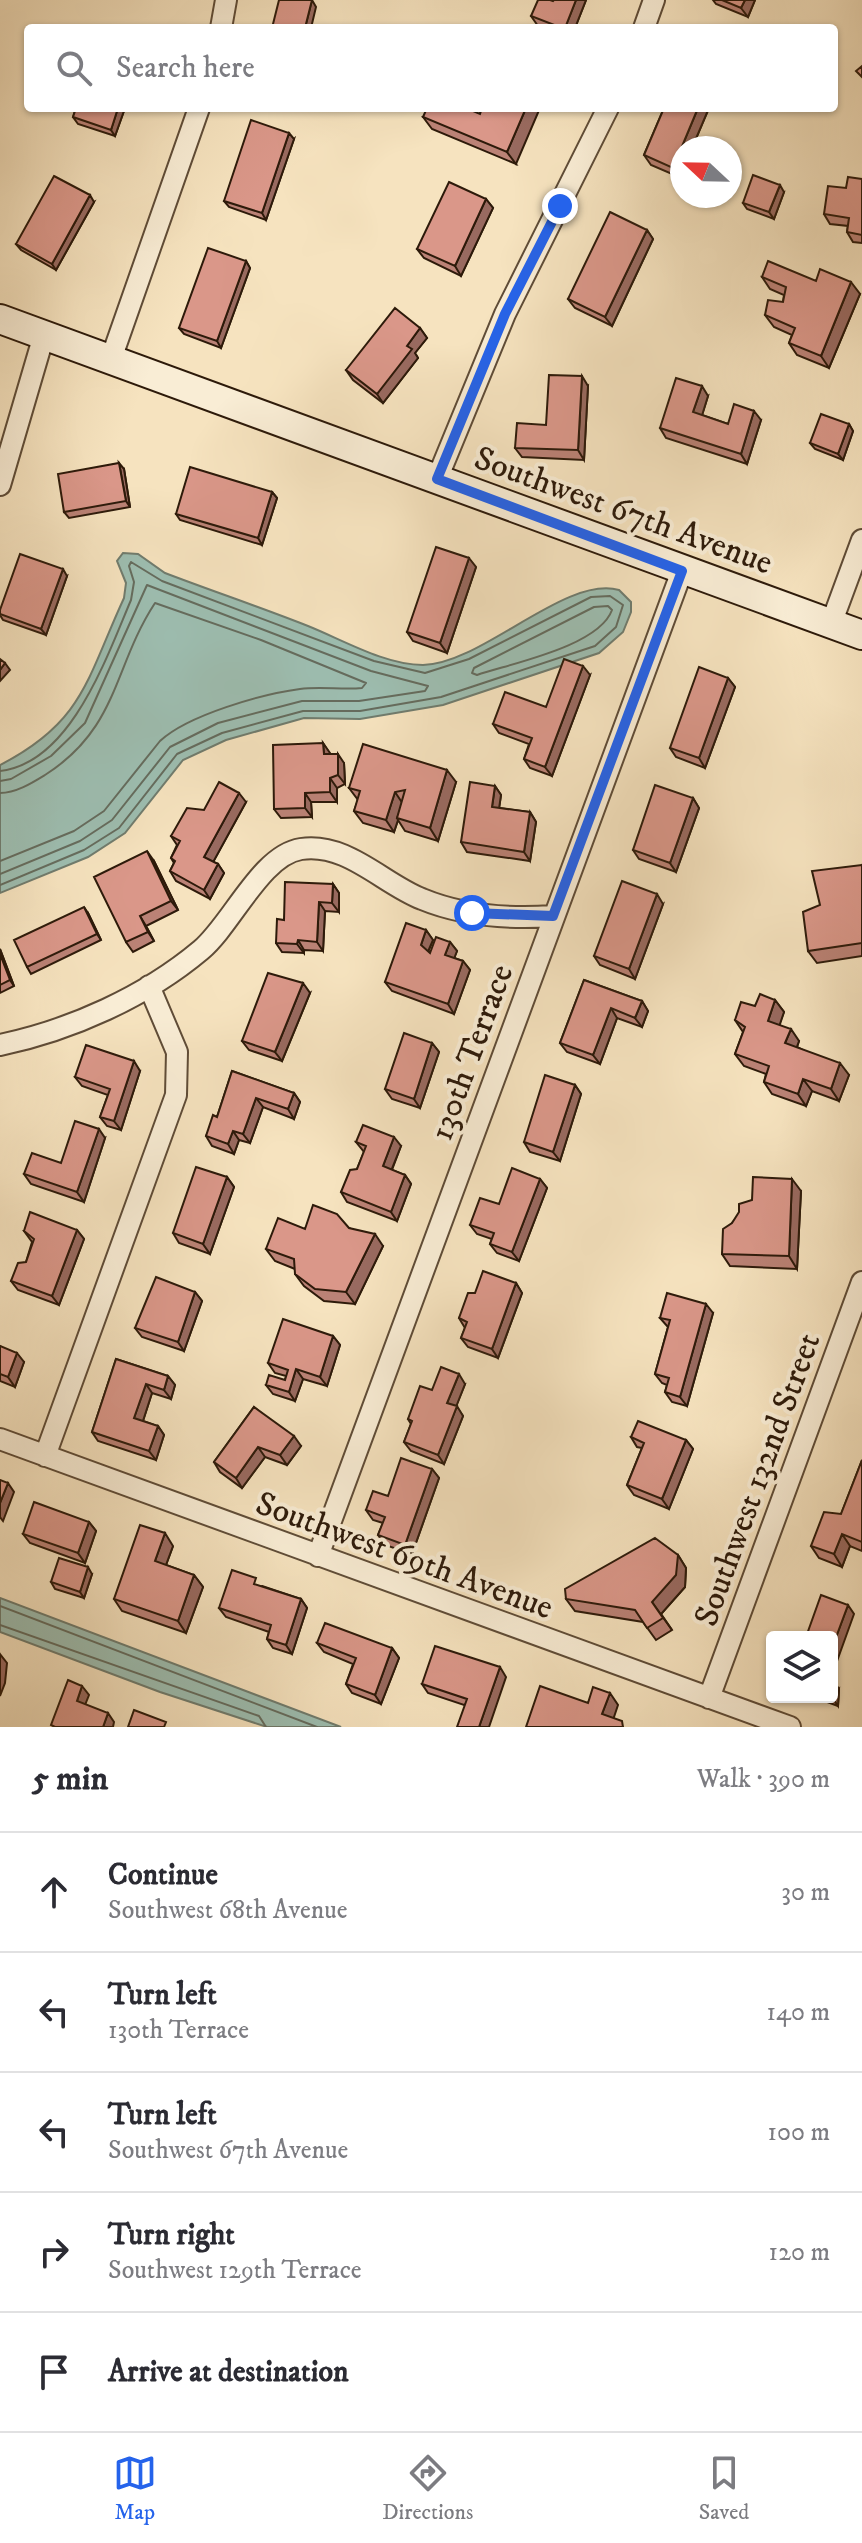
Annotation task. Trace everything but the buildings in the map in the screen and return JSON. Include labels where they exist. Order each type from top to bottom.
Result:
[{"type":"main road","name":"Southwest 67th Avenue","points":[[0,319],[862,635]]},
{"type":"street","points":[[222,24],[226,0]]},
{"type":"street","points":[[645,24],[654,0]]},
{"type":"street","points":[[111,359],[198,112]]},
{"type":"street","points":[[437,479],[522,276],[606,112]]},
{"type":"street","points":[[0,485],[44,335]]},
{"type":"street","points":[[831,624],[862,540]]},
{"type":"street","name":"130th Terrace","points":[[318,1556],[682,571]]},
{"type":"street","points":[[0,1045],[47,1033],[149,986],[181,966],[217,936],[270,865],[304,848],[349,858],[413,895],[448,908],[508,916],[553,916]]},
{"type":"street","points":[[45,1456],[176,1095],[177,1052],[149,986]]},
{"type":"street","name":"Southwest 132nd Street","points":[[709,1698],[862,1282]]},
{"type":"street","name":"Southwest 69th Avenue","points":[[0,1439],[790,1727]]},
{"type":"water","points":[[123,553],[138,554],[165,573],[308,626],[364,651],[409,664],[446,661],[471,651],[574,595],[597,589],[619,590],[631,602],[631,612],[623,632],[599,653],[443,705],[360,719],[304,718],[226,740],[183,760],[125,833],[88,857],[0,893],[0,765],[50,732],[80,695],[124,598],[126,583],[117,561]]},
{"type":"water","points":[[0,1598],[341,1727],[267,1727],[160,1692],[0,1632]]},
{"type":"route","points":[[472,913],[527,918],[553,916],[682,571],[437,479],[522,276],[560,206]]}]
